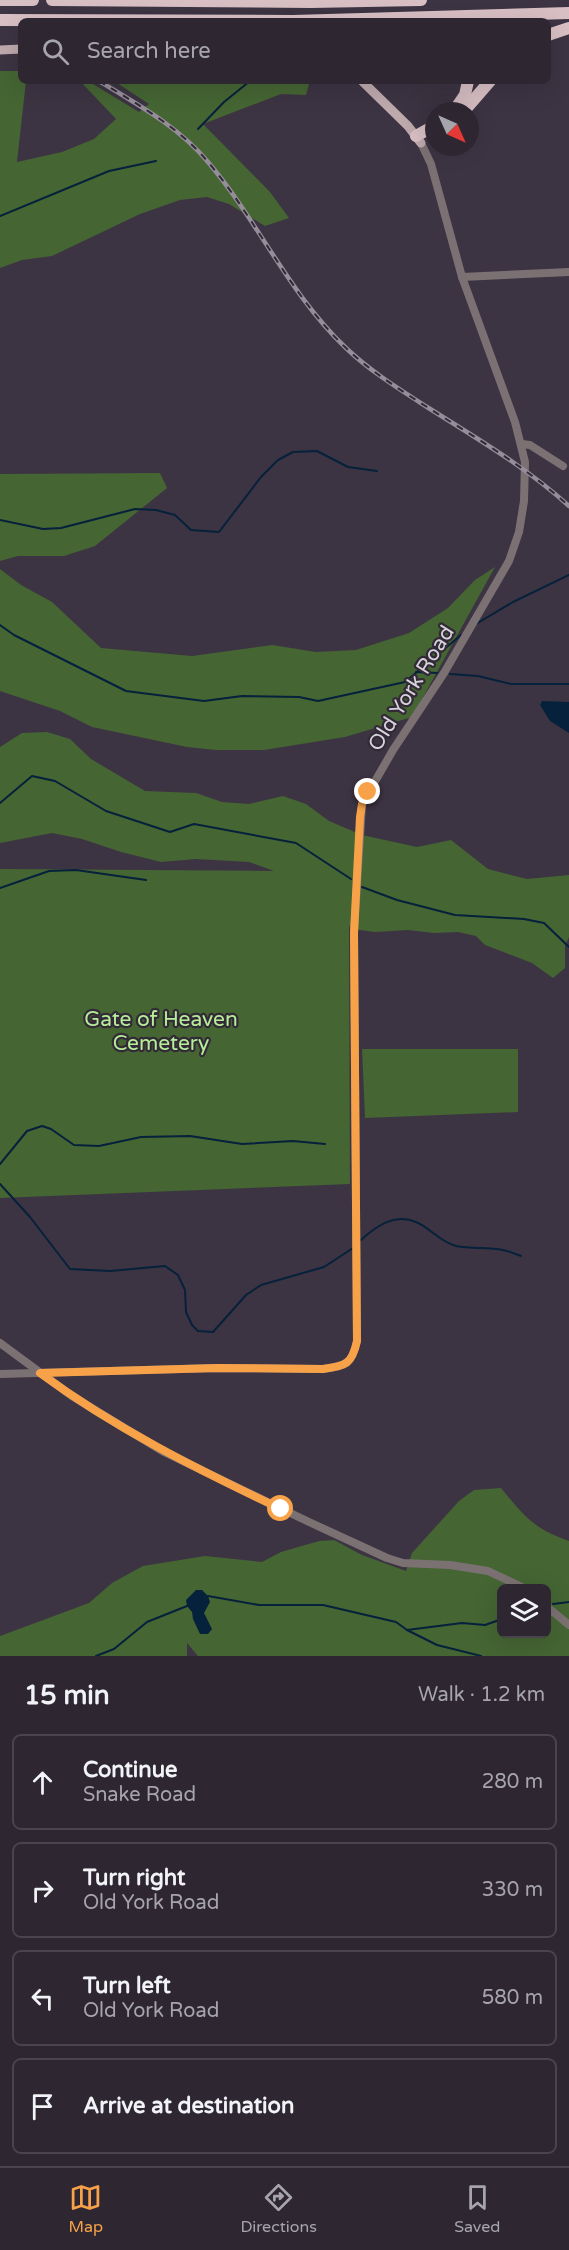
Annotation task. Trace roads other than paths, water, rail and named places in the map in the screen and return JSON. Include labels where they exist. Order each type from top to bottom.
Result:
[{"type":"highway","points":[[0,0],[33,0]]},
{"type":"highway","points":[[52,0],[311,2],[421,0]]},
{"type":"highway","points":[[396,18],[569,13]]},
{"type":"highway","points":[[0,20],[18,20]]},
{"type":"highway","points":[[551,34],[569,28]]},
{"type":"highway","points":[[460,102],[465,95],[467,84]]},
{"type":"highway","points":[[472,102],[487,84]]},
{"type":"highway","points":[[418,139],[425,133]]},
{"type":"highway","points":[[418,139],[425,137]]},
{"type":"main road","points":[[302,0],[312,18]]},
{"type":"main road","points":[[0,50],[18,50]]},
{"type":"main road","name":"Old York Road","points":[[365,84],[418,139]]},
{"type":"street","name":"Old York Road","points":[[0,1374],[217,1368],[323,1369],[340,1367],[348,1363],[355,1354],[357,1341],[354,933],[362,804],[393,750],[444,673],[509,561],[519,532],[525,484],[522,444],[462,277],[431,164],[418,139]]},
{"type":"street","points":[[462,277],[569,272]]},
{"type":"street","points":[[522,444],[530,446],[563,466]]},
{"type":"street","points":[[0,1343],[72,1396],[164,1452],[387,1558],[404,1563],[468,1567],[488,1571],[516,1584]]},
{"type":"street","points":[[551,1610],[569,1625]]},
{"type":"water","points":[[542,701],[569,702],[569,733],[550,721],[540,705]]},
{"type":"water","points":[[196,1590],[202,1590],[210,1602],[204,1613],[212,1629],[208,1634],[200,1634],[192,1612],[187,1606],[186,1600]]},
{"type":"waterway","points":[[198,129],[224,102],[246,84]]},
{"type":"waterway","points":[[0,216],[109,171],[156,161]]},
{"type":"waterway","points":[[0,520],[43,529],[61,528],[135,509],[156,510],[175,515],[191,530],[219,532],[261,477],[278,460],[293,452],[317,451],[348,467],[377,471]]},
{"type":"waterway","points":[[476,624],[513,602],[569,575]]},
{"type":"waterway","points":[[0,625],[14,635],[126,691],[204,701],[242,696],[299,697],[318,701],[405,682],[461,635]]},
{"type":"waterway","points":[[416,672],[437,673]]},
{"type":"waterway","points":[[450,674],[478,676],[511,684],[569,684]]},
{"type":"waterway","points":[[0,803],[32,776],[55,781],[106,811],[170,832],[194,824],[296,843],[351,879]]},
{"type":"waterway","points":[[0,888],[49,871],[76,870],[146,880]]},
{"type":"waterway","points":[[362,887],[397,900],[455,915],[524,919],[544,923],[569,947]]},
{"type":"waterway","points":[[0,1164],[27,1131],[42,1126],[51,1129],[74,1145],[99,1146],[141,1137],[190,1136],[242,1144],[293,1141],[325,1144]]},
{"type":"waterway","points":[[0,1184],[30,1217],[70,1269],[110,1271],[165,1266],[178,1275],[185,1290],[186,1312],[192,1325],[198,1331],[213,1332],[246,1295],[261,1285],[324,1267],[353,1248]]},
{"type":"waterway","points":[[361,1240],[386,1222],[401,1219],[421,1224],[456,1246],[497,1249],[521,1256]]},
{"type":"waterway","points":[[208,1596],[259,1605],[323,1605],[396,1622],[437,1645],[481,1656]]},
{"type":"waterway","points":[[553,1604],[569,1602]]},
{"type":"waterway","points":[[96,1656],[114,1649],[147,1622],[187,1606]]},
{"type":"waterway","points":[[407,1630],[462,1623],[485,1625],[497,1621]]},
{"type":"railway","points":[[104,84],[157,117],[197,149],[243,208],[307,304],[346,348],[395,386],[518,466],[569,506]]},
{"type":"park label","name":"Gate of Heaven Cemetery","points":[[161,1031]]}]
